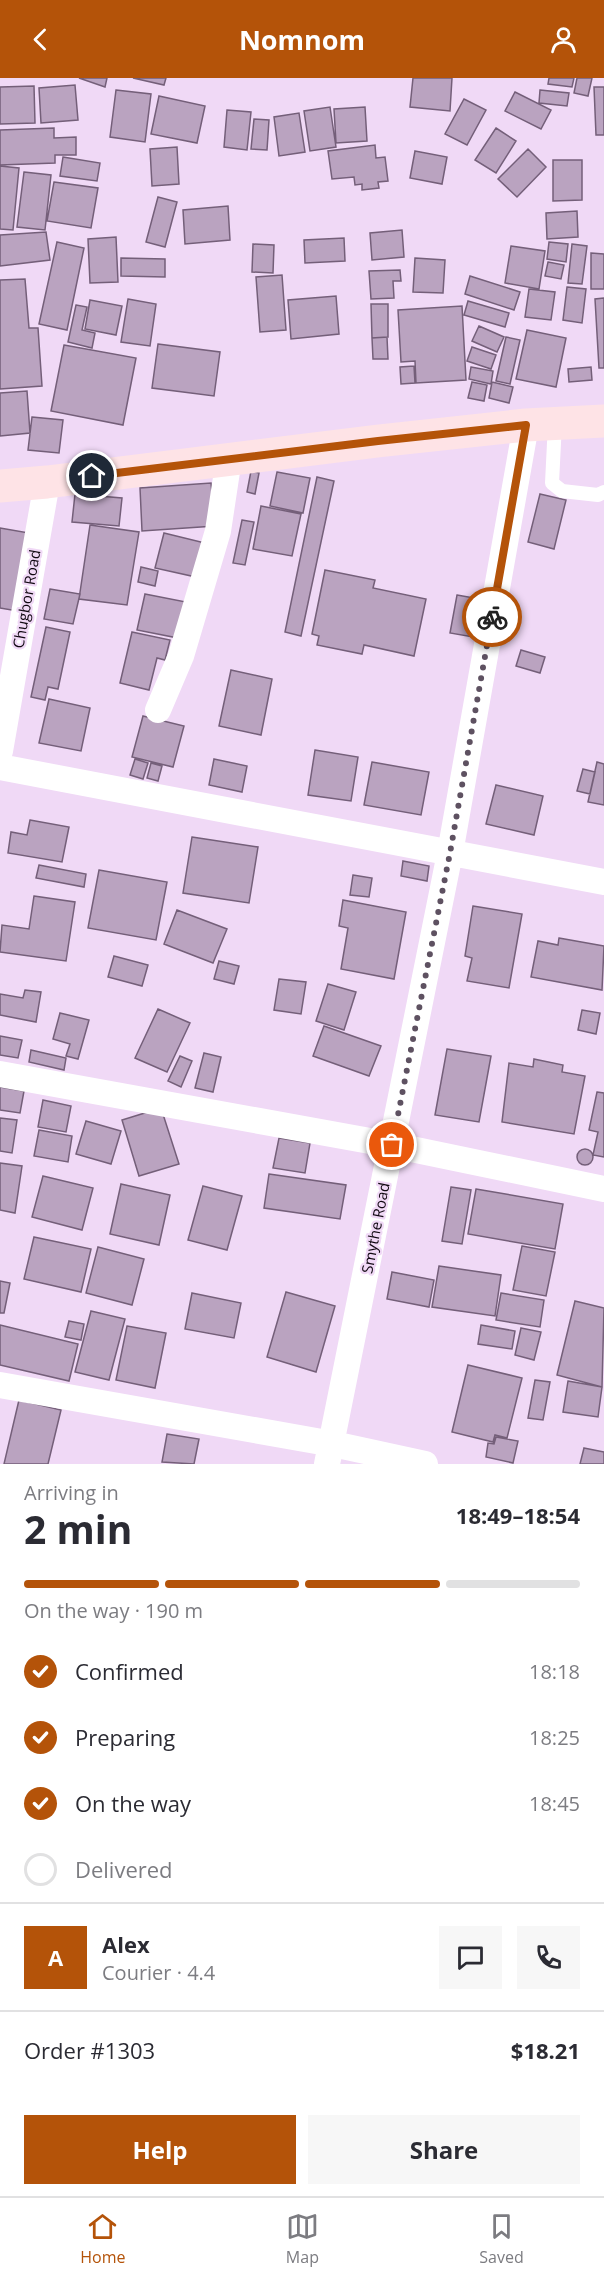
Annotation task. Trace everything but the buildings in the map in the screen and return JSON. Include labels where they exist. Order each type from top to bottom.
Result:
[{"type":"street","points":[[0,486],[540,424],[604,421]]},
{"type":"street","name":"Smythe Road","points":[[330,1454],[450,853],[540,424]]},
{"type":"street","points":[[158,710],[181,656],[218,531],[229,459]]},
{"type":"street","name":"Chugbor Road","points":[[0,751],[47,482]]},
{"type":"street","points":[[0,767],[604,882]]},
{"type":"street","points":[[0,1074],[392,1145],[604,1189]]},
{"type":"street","points":[[0,1385],[330,1454],[426,1464]]},
{"type":"lane","points":[[540,424],[552,483],[562,491],[598,495],[604,492]]},
{"type":"way so far","points":[[392,1145],[450,853],[492,617]]},
{"type":"route","points":[[92,476],[526,425],[492,617]]}]
